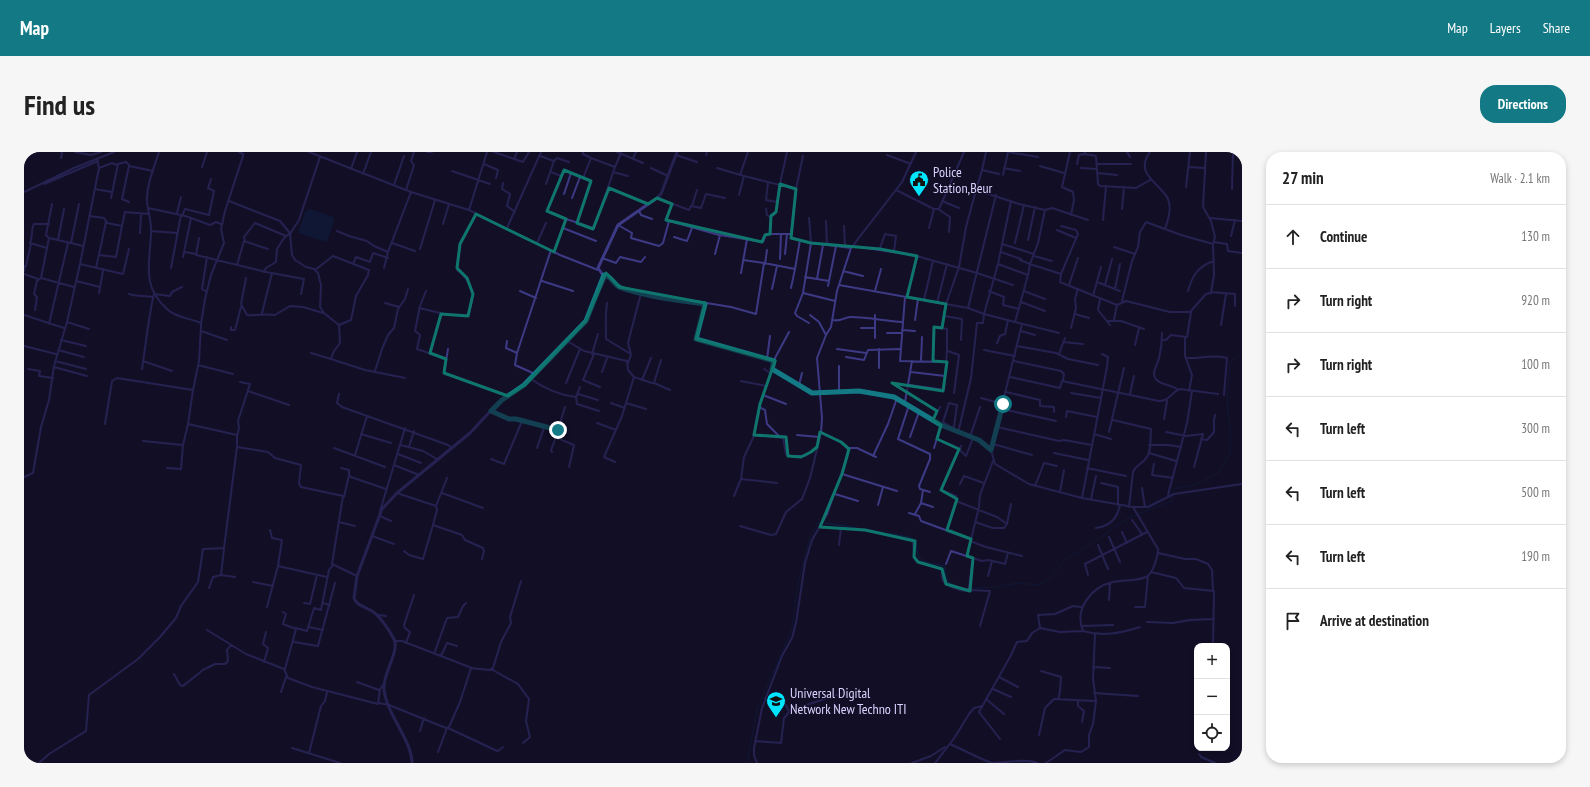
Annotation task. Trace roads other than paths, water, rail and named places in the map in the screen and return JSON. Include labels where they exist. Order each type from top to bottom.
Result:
[{"type":"street","points":[[62,152],[62,158]]},
{"type":"street","points":[[75,152],[101,152]]},
{"type":"street","points":[[24,192],[114,152]]},
{"type":"street","points":[[159,152],[148,193],[151,231],[148,272],[154,294],[172,313],[201,324]]},
{"type":"street","points":[[202,167],[207,152]]},
{"type":"street","points":[[167,468],[181,469],[183,445],[198,365],[201,324],[207,292],[216,260],[224,243],[222,224],[243,155],[239,152]]},
{"type":"street","points":[[309,152],[351,170],[411,192],[469,210],[553,251],[598,270],[604,275],[610,277],[617,286],[641,293],[756,314],[767,250]]},
{"type":"street","points":[[351,170],[357,152]]},
{"type":"street","points":[[363,174],[371,152]]},
{"type":"street","points":[[406,190],[414,165],[411,161],[414,152]]},
{"type":"street","points":[[427,152],[432,152]]},
{"type":"street","points":[[469,210],[487,152]]},
{"type":"street","points":[[494,152],[524,162],[529,152]]},
{"type":"street","points":[[514,159],[517,152]]},
{"type":"street","points":[[508,228],[541,152]]},
{"type":"street","points":[[583,152],[583,154],[591,158],[615,167]]},
{"type":"street","points":[[617,152],[643,163]]},
{"type":"street","points":[[633,158],[636,152]]},
{"type":"street","points":[[740,175],[748,152]]},
{"type":"street","points":[[770,234],[771,216],[776,211],[787,152]]},
{"type":"street","points":[[740,526],[771,535],[776,534],[786,512],[802,499],[810,478],[821,433],[822,418],[817,358],[826,335],[831,327],[835,301],[843,271],[852,247],[896,190],[916,152]]},
{"type":"street","points":[[938,209],[964,152]]},
{"type":"street","points":[[942,328],[946,304],[959,267],[966,227],[986,152]]},
{"type":"street","points":[[1003,175],[1008,152],[1038,157]]},
{"type":"street","points":[[1070,152],[1062,187],[1072,190],[1074,197],[1071,215]]},
{"type":"street","points":[[1095,152],[1098,185],[1139,187],[1150,180]]},
{"type":"street","points":[[1127,152],[1130,157]]},
{"type":"street","points":[[1150,152],[1147,156],[1146,167],[1150,180],[1168,200],[1169,211],[1166,229]]},
{"type":"street","points":[[1186,187],[1190,152]]},
{"type":"street","points":[[1206,152],[1203,207],[1210,218],[1215,237],[1213,243],[1214,261],[1211,292]]},
{"type":"street","points":[[1232,189],[1233,152]]},
{"type":"street","points":[[577,223],[591,181],[564,170],[547,211],[577,223],[594,228],[621,153]]},
{"type":"street","points":[[1077,164],[1080,154],[1085,153],[1096,156]]},
{"type":"street","points":[[598,270],[602,258],[618,226],[638,210],[657,198],[677,154],[698,162]]},
{"type":"street","points":[[887,155],[911,164]]},
{"type":"street","points":[[394,185],[404,156]]},
{"type":"street","points":[[540,156],[554,161]]},
{"type":"street","points":[[803,156],[793,207],[792,238],[823,245],[894,251],[959,267],[1013,285]]},
{"type":"street","points":[[264,272],[266,268],[276,262],[277,250],[299,220],[320,157]]},
{"type":"street","points":[[546,184],[554,161],[557,158],[569,162]]},
{"type":"street","points":[[572,198],[591,158]]},
{"type":"street","points":[[24,477],[33,473],[35,468],[41,427],[48,408],[56,354],[67,322],[84,246],[99,168],[98,160]]},
{"type":"street","points":[[99,168],[112,163],[117,165],[126,162],[130,166],[153,171]]},
{"type":"street","points":[[484,164],[498,170],[496,178]]},
{"type":"street","points":[[1097,164],[1131,164]]},
{"type":"street","points":[[111,198],[117,165]]},
{"type":"street","points":[[129,202],[122,199],[130,166]]},
{"type":"street","points":[[1040,166],[1065,173]]},
{"type":"street","points":[[651,168],[668,176]]},
{"type":"street","points":[[717,168],[796,189]]},
{"type":"street","points":[[1004,168],[1020,171]]},
{"type":"street","points":[[1082,168],[1097,169]]},
{"type":"street","points":[[1188,168],[1204,168]]},
{"type":"street","points":[[452,170],[490,184]]},
{"type":"street","points":[[982,170],[999,174]]},
{"type":"street","points":[[551,172],[561,176]]},
{"type":"street","points":[[613,172],[628,176]]},
{"type":"street","points":[[564,194],[571,173]]},
{"type":"street","points":[[1097,173],[1117,175]]},
{"type":"street","points":[[739,195],[744,176]]},
{"type":"street","points":[[171,268],[177,234],[185,209],[210,215],[214,191],[208,188],[211,179]]},
{"type":"street","points":[[768,182],[766,200],[777,202]]},
{"type":"street","points":[[503,183],[502,189],[510,194],[507,206],[515,212]]},
{"type":"street","points":[[1103,220],[1106,186]]},
{"type":"street","points":[[1122,209],[1124,187]]},
{"type":"street","points":[[608,188],[648,204]]},
{"type":"street","points":[[95,189],[112,192]]},
{"type":"street","points":[[657,198],[689,210],[692,206],[697,190]]},
{"type":"street","points":[[896,190],[901,194],[934,209],[938,209],[950,217],[948,232]]},
{"type":"street","points":[[976,190],[1045,210],[1052,208],[1088,220]]},
{"type":"street","points":[[384,268],[388,258],[388,252],[411,192]]},
{"type":"street","points":[[692,206],[701,208],[706,194],[725,198]]},
{"type":"street","points":[[968,308],[996,195]]},
{"type":"street","points":[[177,213],[181,197]]},
{"type":"street","points":[[420,249],[435,200]]},
{"type":"street","points":[[229,201],[280,221],[290,233],[294,258],[305,266],[315,270],[320,277],[320,305],[324,313],[339,326],[340,344],[334,351],[331,359]]},
{"type":"street","points":[[958,433],[969,390],[977,323],[983,323],[989,291],[1001,252],[1011,201]]},
{"type":"street","points":[[942,202],[958,208]]},
{"type":"street","points":[[35,310],[37,296],[34,294],[49,238],[46,236],[52,204]]},
{"type":"street","points":[[49,324],[58,283],[79,204]]},
{"type":"street","points":[[443,224],[449,204]]},
{"type":"street","points":[[618,226],[632,233],[631,238],[658,246],[663,243],[669,221],[666,220],[672,204]]},
{"type":"street","points":[[1015,243],[1024,205]]},
{"type":"street","points":[[1028,240],[1035,207]]},
{"type":"street","points":[[148,208],[177,213],[210,225],[216,222],[222,224]]},
{"type":"street","points":[[58,240],[64,209]]},
{"type":"street","points":[[766,209],[767,214],[771,216]]},
{"type":"street","points":[[929,228],[934,209]]},
{"type":"street","points":[[638,210],[641,215],[652,219]]},
{"type":"street","points":[[1015,322],[1030,264],[1038,243],[1045,210]]},
{"type":"street","points":[[99,255],[116,257],[124,212],[149,214]]},
{"type":"street","points":[[140,233],[141,214]]},
{"type":"street","points":[[419,308],[441,314],[467,316],[469,314],[473,300],[473,293],[468,279],[457,270],[457,268],[460,244],[476,214]]},
{"type":"street","points":[[89,216],[105,218],[106,222],[122,226]]},
{"type":"street","points":[[184,257],[191,218]]},
{"type":"street","points":[[808,323],[795,313],[803,293],[811,243],[809,218]]},
{"type":"street","points":[[1210,218],[1242,220]]},
{"type":"street","points":[[535,374],[515,365],[517,353],[542,281],[566,219]]},
{"type":"street","points":[[1231,236],[1234,220]]},
{"type":"street","points":[[669,221],[719,235],[763,242],[765,235],[791,234]]},
{"type":"street","points":[[826,221],[827,245]]},
{"type":"street","points":[[96,268],[106,222]]},
{"type":"street","points":[[237,265],[243,242],[245,241],[244,237],[255,223],[286,236]]},
{"type":"street","points":[[537,243],[546,223]]},
{"type":"street","points":[[1122,301],[1138,247],[1140,232],[1145,223],[1213,243],[1227,244],[1228,251],[1242,253]]},
{"type":"street","points":[[49,224],[34,224],[32,228],[33,235],[31,244],[24,266],[24,273],[39,279],[74,287]]},
{"type":"street","points":[[844,226],[845,247]]},
{"type":"street","points":[[1061,226],[1076,230],[1078,234],[1061,274],[1060,282],[1117,305]]},
{"type":"street","points":[[563,228],[596,241]]},
{"type":"street","points":[[674,237],[687,241],[692,228]]},
{"type":"street","points":[[1057,230],[1076,238]]},
{"type":"street","points":[[151,231],[177,234]]},
{"type":"street","points":[[337,231],[368,241],[374,246],[388,252]]},
{"type":"street","points":[[780,260],[781,234]]},
{"type":"street","points":[[785,254],[787,234]]},
{"type":"street","points":[[880,249],[884,234],[894,234],[896,236],[894,251]]},
{"type":"street","points":[[715,254],[719,235]]},
{"type":"street","points":[[49,238],[84,246]]},
{"type":"street","points":[[196,254],[200,238]]},
{"type":"street","points":[[741,273],[747,239]]},
{"type":"street","points":[[791,288],[800,240]]},
{"type":"street","points":[[245,241],[268,249]]},
{"type":"street","points":[[392,243],[416,251]]},
{"type":"street","points":[[31,244],[47,248]]},
{"type":"street","points":[[1002,244],[1052,261]]},
{"type":"street","points":[[817,279],[823,245]]},
{"type":"street","points":[[828,286],[836,246]]},
{"type":"street","points":[[1114,247],[1135,254]]},
{"type":"street","points":[[80,264],[103,271],[124,274],[129,249]]},
{"type":"street","points":[[184,252],[264,272],[286,274],[305,280],[301,294]]},
{"type":"street","points":[[1001,252],[1030,264],[1061,274]]},
{"type":"street","points":[[353,264],[356,257],[370,262],[374,253],[388,258]]},
{"type":"street","points":[[315,270],[333,256],[369,270],[368,275],[356,296],[351,320],[339,326]]},
{"type":"street","points":[[917,256],[906,297],[902,322],[900,361],[921,360],[947,362]]},
{"type":"street","points":[[602,258],[616,263],[620,257],[641,262],[646,257]]},
{"type":"street","points":[[207,258],[202,288],[203,291],[207,292]]},
{"type":"street","points":[[1069,285],[1078,258]]},
{"type":"street","points":[[1105,285],[1112,259]]},
{"type":"street","points":[[743,260],[795,269]]},
{"type":"street","points":[[924,300],[933,261]]},
{"type":"street","points":[[1188,291],[1191,279],[1199,268],[1214,261]]},
{"type":"street","points":[[937,303],[947,264]]},
{"type":"street","points":[[998,264],[1028,275]]},
{"type":"street","points":[[1115,289],[1120,264]]},
{"type":"street","points":[[772,289],[777,266]]},
{"type":"street","points":[[1093,296],[1101,267]]},
{"type":"street","points":[[875,292],[882,269]]},
{"type":"street","points":[[99,293],[103,271]]},
{"type":"street","points":[[843,271],[864,276]]},
{"type":"street","points":[[262,314],[272,273]]},
{"type":"street","points":[[380,513],[397,492],[474,429],[508,396],[522,387],[567,341],[588,318],[604,275]]},
{"type":"street","points":[[805,277],[829,280]]},
{"type":"street","points":[[231,327],[231,330],[235,330],[246,278]]},
{"type":"street","points":[[76,281],[100,287]]},
{"type":"street","points":[[542,281],[573,291]]},
{"type":"street","points":[[1097,282],[1120,291]]},
{"type":"street","points":[[839,285],[968,308],[984,314],[1059,333]]},
{"type":"street","points":[[154,294],[170,296],[173,292],[182,287]]},
{"type":"street","points":[[375,371],[386,340],[395,327],[399,307],[405,298],[408,289]]},
{"type":"street","points":[[1071,328],[1077,305],[1075,299],[1078,289]]},
{"type":"street","points":[[426,291],[419,308],[415,331],[420,336],[417,349],[446,359]]},
{"type":"street","points":[[520,291],[536,298]]},
{"type":"street","points":[[989,291],[1004,296],[1003,305],[1019,309]]},
{"type":"street","points":[[1024,291],[1045,299]]},
{"type":"street","points":[[1169,496],[1184,435],[1192,375],[1186,358],[1185,338],[1188,334],[1191,312],[1203,298],[1211,292],[1236,295],[1235,306]]},
{"type":"street","points":[[641,293],[628,343],[631,354],[628,370],[634,377],[670,390]]},
{"type":"street","points":[[803,293],[835,301]]},
{"type":"street","points":[[129,294],[138,297],[153,297]]},
{"type":"street","points":[[142,369],[154,294]]},
{"type":"street","points":[[1221,325],[1226,294]]},
{"type":"street","points":[[915,320],[918,299]]},
{"type":"street","points":[[1100,299],[1098,310],[1110,325]]},
{"type":"street","points":[[1114,320],[1117,305],[1126,300],[1170,312],[1191,312]]},
{"type":"street","points":[[385,302],[399,307]]},
{"type":"street","points":[[1021,302],[1045,311]]},
{"type":"street","points":[[608,303],[605,317],[607,322],[606,338],[628,351],[629,361]]},
{"type":"street","points":[[705,304],[696,339],[774,361]]},
{"type":"street","points":[[241,307],[247,315],[260,316],[262,314],[275,315],[290,306],[303,307],[324,313]]},
{"type":"street","points":[[430,354],[441,314]]},
{"type":"street","points":[[1075,314],[1089,318]]},
{"type":"street","points":[[24,315],[65,328]]},
{"type":"street","points":[[810,315],[819,322],[826,335]]},
{"type":"street","points":[[875,315],[875,338]]},
{"type":"street","points":[[944,316],[962,319],[961,340]]},
{"type":"street","points":[[833,320],[840,322],[850,317],[875,318],[902,322]]},
{"type":"street","points":[[997,343],[1000,336],[1005,334],[1008,320]]},
{"type":"street","points":[[1108,321],[1114,320],[1144,329]]},
{"type":"street","points":[[67,322],[90,329]]},
{"type":"street","points":[[991,450],[998,427],[1022,324]]},
{"type":"street","points":[[861,328],[875,328]]},
{"type":"street","points":[[909,385],[942,391],[947,362],[947,330],[942,328],[934,329],[933,361]]},
{"type":"street","points":[[1135,345],[1139,328]]},
{"type":"street","points":[[902,330],[915,331]]},
{"type":"street","points":[[201,331],[227,340]]},
{"type":"street","points":[[734,496],[741,479],[744,460],[754,435],[759,407],[774,361],[789,332]]},
{"type":"street","points":[[1021,332],[1035,334]]},
{"type":"street","points":[[887,333],[902,333]]},
{"type":"street","points":[[1162,333],[1159,359],[1155,369],[1155,378],[1157,381],[1172,385],[1178,390],[1218,394]]},
{"type":"street","points":[[598,334],[593,354],[583,380],[600,386]]},
{"type":"street","points":[[1162,340],[1166,340],[1171,335],[1185,338]]},
{"type":"street","points":[[767,359],[770,336]]},
{"type":"street","points":[[921,360],[922,337]]},
{"type":"street","points":[[1060,354],[1065,338]]},
{"type":"street","points":[[61,340],[86,346]]},
{"type":"street","points":[[507,341],[506,348],[517,353]]},
{"type":"street","points":[[567,341],[580,349],[593,354],[607,358],[629,361]]},
{"type":"street","points":[[1063,342],[1082,344]]},
{"type":"street","points":[[24,346],[56,354]]},
{"type":"street","points":[[1017,346],[1060,354],[1068,358],[1098,365]]},
{"type":"street","points":[[448,349],[444,373],[508,396]]},
{"type":"street","points":[[566,382],[580,349]]},
{"type":"street","points":[[837,349],[866,353]]},
{"type":"street","points":[[879,349],[879,368]]},
{"type":"street","points":[[846,357],[864,360],[868,350],[900,349]]},
{"type":"street","points":[[58,350],[84,357]]},
{"type":"street","points":[[984,350],[1015,356]]},
{"type":"street","points":[[947,351],[959,355],[954,393]]},
{"type":"street","points":[[311,353],[405,378]]},
{"type":"street","points":[[1082,498],[1108,357],[1102,354]]},
{"type":"street","points":[[1186,358],[1204,358],[1209,355],[1227,358],[1224,395]]},
{"type":"street","points":[[602,372],[607,358]]},
{"type":"street","points":[[642,380],[651,358]]},
{"type":"street","points":[[654,383],[661,360]]},
{"type":"street","points":[[55,361],[86,368]]},
{"type":"street","points":[[143,361],[172,370]]},
{"type":"street","points":[[905,402],[908,392],[912,361]]},
{"type":"street","points":[[1010,377],[1060,388],[1064,374],[1061,371],[1014,361]]},
{"type":"street","points":[[198,365],[233,374]]},
{"type":"street","points":[[839,366],[839,392]]},
{"type":"street","points":[[54,368],[87,376]]},
{"type":"street","points":[[1109,432],[1124,368]]},
{"type":"street","points":[[28,369],[40,370],[39,376],[53,378]]},
{"type":"street","points":[[764,369],[770,373]]},
{"type":"street","points":[[772,369],[812,393],[871,392],[897,398],[932,420],[950,428]]},
{"type":"street","points":[[911,372],[945,376]]},
{"type":"street","points":[[799,385],[802,373]]},
{"type":"street","points":[[1130,394],[1134,376]]},
{"type":"street","points":[[615,462],[604,456],[625,408],[634,377]]},
{"type":"street","points":[[105,424],[110,388],[112,382],[117,378],[193,390]]},
{"type":"street","points":[[531,379],[551,391],[576,397]]},
{"type":"street","points":[[1062,380],[1159,401],[1167,400],[1178,390]]},
{"type":"street","points":[[741,381],[766,386]]},
{"type":"street","points":[[221,575],[237,447],[239,428],[238,421],[250,383],[240,382]]},
{"type":"street","points":[[580,387],[576,397],[577,404],[599,411]]},
{"type":"street","points":[[248,391],[289,404]]},
{"type":"street","points":[[908,392],[937,411]]},
{"type":"street","points":[[1006,392],[1040,400],[1040,406],[1054,407],[1054,412]]},
{"type":"street","points":[[1071,393],[1101,398]]},
{"type":"street","points":[[340,394],[338,404],[367,416],[448,444],[452,448]]},
{"type":"street","points":[[578,394],[598,400]]},
{"type":"street","points":[[763,395],[786,404]]},
{"type":"street","points":[[821,433],[841,442],[848,448],[857,448],[874,457],[897,398]]},
{"type":"street","points":[[981,398],[1003,404]]},
{"type":"street","points":[[1164,419],[1167,400]]},
{"type":"street","points":[[611,403],[625,408]]},
{"type":"street","points":[[626,403],[646,409]]},
{"type":"street","points":[[950,428],[954,427],[957,405],[949,403],[943,422],[950,428],[958,433],[982,442],[991,450],[996,464],[1021,480],[1036,486],[1082,498],[1129,507],[1145,507],[1174,494],[1203,488],[1242,484]]},
{"type":"street","points":[[909,405],[898,439],[930,454],[930,459],[919,485],[920,489],[930,492]]},
{"type":"street","points":[[552,452],[551,449],[556,438],[565,407]]},
{"type":"street","points":[[759,407],[765,410],[767,424],[785,440],[786,454],[788,456],[805,456],[817,447]]},
{"type":"street","points":[[932,420],[940,407]]},
{"type":"street","points":[[970,437],[980,407]]},
{"type":"street","points":[[1002,409],[1056,421]]},
{"type":"street","points":[[491,411],[509,419],[558,430]]},
{"type":"street","points":[[1066,416],[1067,411],[1097,417]]},
{"type":"street","points":[[910,437],[919,412]]},
{"type":"street","points":[[1201,439],[1207,440],[1214,432],[1215,415]]},
{"type":"street","points":[[355,455],[367,416]]},
{"type":"street","points":[[1113,420],[1151,429],[1149,453],[1145,460],[1135,467],[1129,507]]},
{"type":"street","points":[[490,459],[504,464],[522,421]]},
{"type":"street","points":[[597,423],[616,430]]},
{"type":"street","points":[[188,424],[191,426],[237,436]]},
{"type":"street","points":[[934,448],[941,425]]},
{"type":"street","points":[[998,427],[1060,441],[1064,440],[1092,445]]},
{"type":"street","points":[[405,428],[380,513],[357,576],[354,593],[355,601],[377,615],[395,641],[395,648],[384,684],[385,694],[402,735],[412,752],[412,763]]},
{"type":"street","points":[[537,448],[544,428]]},
{"type":"street","points":[[409,447],[414,431]]},
{"type":"street","points":[[1166,432],[1184,435],[1201,433],[1201,439],[1194,467]]},
{"type":"street","points":[[362,434],[391,443]]},
{"type":"street","points":[[797,434],[819,437]]},
{"type":"street","points":[[1094,434],[1111,439]]},
{"type":"street","points":[[754,435],[780,437]]},
{"type":"street","points":[[556,438],[574,445],[569,468]]},
{"type":"street","points":[[937,439],[959,449],[966,456],[973,438]]},
{"type":"street","points":[[143,441],[183,445]]},
{"type":"street","points":[[400,444],[430,455],[438,460]]},
{"type":"street","points":[[993,444],[1032,455]]},
{"type":"street","points":[[1149,445],[1169,445],[1181,447]]},
{"type":"street","points":[[947,530],[956,502],[956,496],[943,491],[942,488],[961,446]]},
{"type":"street","points":[[237,447],[268,452],[275,458],[298,464],[302,466],[300,487],[344,497]]},
{"type":"street","points":[[334,448],[385,467]]},
{"type":"street","points":[[757,763],[754,755],[755,741],[766,698],[782,656],[792,638],[796,623],[805,563],[812,540],[827,514],[835,494],[842,474],[848,448]]},
{"type":"street","points":[[1054,453],[1089,460]]},
{"type":"street","points":[[1149,453],[1177,461]]},
{"type":"street","points":[[398,454],[420,462]]},
{"type":"street","points":[[967,556],[979,510],[979,498],[994,461]]},
{"type":"street","points":[[1036,486],[1044,463],[1057,466]]},
{"type":"street","points":[[1154,464],[1152,476],[1173,478]]},
{"type":"street","points":[[394,465],[419,475]]},
{"type":"street","points":[[283,612],[286,614],[284,625],[308,631],[314,608],[321,610],[329,569],[333,565],[339,522],[349,475],[349,470],[341,468]]},
{"type":"street","points":[[1087,468],[1126,476]]},
{"type":"street","points":[[1060,492],[1064,470]]},
{"type":"street","points":[[842,474],[896,491]]},
{"type":"street","points":[[349,475],[386,489]]},
{"type":"street","points":[[960,484],[964,476],[984,483]]},
{"type":"street","points":[[1092,499],[1096,476]]},
{"type":"street","points":[[404,551],[409,555],[423,559],[438,510],[436,506],[447,478]]},
{"type":"street","points":[[741,479],[777,483]]},
{"type":"street","points":[[1096,528],[1108,526],[1118,515],[1118,487],[1101,483]]},
{"type":"street","points":[[878,505],[883,487]]},
{"type":"street","points":[[1142,488],[1145,507]]},
{"type":"street","points":[[915,514],[921,503],[923,490]]},
{"type":"street","points":[[397,492],[436,506]]},
{"type":"street","points":[[442,493],[483,508]]},
{"type":"street","points":[[835,494],[858,501]]},
{"type":"street","points":[[956,502],[997,517],[1007,524]]},
{"type":"street","points":[[921,503],[933,507]]},
{"type":"street","points":[[975,522],[996,528],[1004,528],[1007,524],[1011,504]]},
{"type":"street","points":[[1083,630],[1080,610],[1087,598],[1096,590],[1110,583],[1146,577],[1151,572],[1158,549],[1133,507]]},
{"type":"street","points":[[380,513],[391,521]]},
{"type":"street","points":[[909,513],[919,516],[921,521],[970,540],[1008,553],[1022,556]]},
{"type":"street","points":[[1132,520],[1142,534]]},
{"type":"street","points":[[339,522],[355,526]]},
{"type":"street","points":[[433,525],[461,535],[465,540],[483,548],[484,551],[482,559]]},
{"type":"street","points":[[820,526],[865,530],[913,541],[914,557],[918,562],[942,569],[942,579],[946,584],[965,592],[969,590],[990,590],[980,626]]},
{"type":"street","points":[[839,545],[842,528]]},
{"type":"street","points":[[267,607],[278,566],[282,540],[272,538],[270,530]]},
{"type":"street","points":[[1122,532],[1127,543]]},
{"type":"street","points":[[1088,575],[1085,564],[1147,532]]},
{"type":"street","points":[[371,536],[394,544]]},
{"type":"street","points":[[1108,537],[1120,562]]},
{"type":"street","points":[[1098,545],[1108,569]]},
{"type":"street","points":[[39,763],[49,754],[86,731],[88,696],[137,660],[177,617],[181,606],[198,582],[203,549],[224,549]]},
{"type":"street","points":[[946,564],[951,551],[982,561],[992,561],[1005,564],[1008,553]]},
{"type":"street","points":[[1158,553],[1185,559],[1196,558],[1208,564],[1212,570],[1214,592],[1213,643]]},
{"type":"street","points":[[969,590],[973,558]]},
{"type":"street","points":[[988,576],[992,561]]},
{"type":"street","points":[[333,565],[357,576]]},
{"type":"street","points":[[278,566],[327,577]]},
{"type":"street","points":[[1151,572],[1176,578],[1184,588],[1213,590]]},
{"type":"street","points":[[209,588],[213,578],[221,575],[235,577]]},
{"type":"street","points":[[304,603],[310,604],[317,575]]},
{"type":"street","points":[[1135,607],[1145,607],[1148,575]]},
{"type":"street","points":[[491,669],[501,642],[511,623],[510,617],[521,581]]},
{"type":"street","points":[[253,582],[272,586]]},
{"type":"street","points":[[294,642],[317,646],[323,630],[335,583]]},
{"type":"street","points":[[1109,600],[1110,583]]},
{"type":"street","points":[[406,643],[410,632],[404,625],[414,595]]},
{"type":"street","points":[[323,603],[330,605]]},
{"type":"street","points":[[435,654],[447,618],[459,617],[462,607],[466,603]]},
{"type":"street","points":[[1040,628],[1038,615],[1055,614],[1073,606],[1082,606]]},
{"type":"street","points":[[377,615],[386,616]]},
{"type":"street","points":[[1147,622],[1171,623],[1184,620],[1214,619]]},
{"type":"street","points":[[1082,626],[1113,625]]},
{"type":"street","points":[[1134,625],[1135,629]]},
{"type":"street","points":[[309,627],[323,630]]},
{"type":"street","points":[[1000,739],[979,713],[1017,642],[1026,641],[1032,633],[1040,628],[1060,632],[1083,630],[1095,634],[1114,634],[1140,627]]},
{"type":"street","points":[[281,692],[286,677],[285,669],[294,642],[296,628]]},
{"type":"street","points":[[207,630],[246,654],[285,669]]},
{"type":"street","points":[[264,662],[268,648],[262,644],[266,632]]},
{"type":"street","points":[[1046,763],[1065,750],[1081,752],[1090,747],[1089,735],[1093,724],[1094,702],[1093,667],[1095,634]]},
{"type":"street","points":[[395,641],[406,643],[472,668],[491,669],[518,684],[529,699],[526,720],[530,737],[523,743]]},
{"type":"street","points":[[435,654],[442,654],[447,643],[457,646]]},
{"type":"street","points":[[174,674],[180,685],[183,686],[203,670],[215,664],[226,664],[228,661],[227,650],[231,645]]},
{"type":"street","points":[[1093,667],[1110,668]]},
{"type":"street","points":[[438,752],[460,702],[472,668]]},
{"type":"street","points":[[1041,670],[1061,678],[1058,699]]},
{"type":"street","points":[[286,677],[327,692],[389,705],[448,728],[498,751],[503,747]]},
{"type":"street","points":[[999,677],[1018,687]]},
{"type":"street","points":[[357,682],[379,690]]},
{"type":"street","points":[[379,703],[379,690],[384,684]]},
{"type":"street","points":[[993,689],[1011,697]]},
{"type":"street","points":[[755,741],[781,742],[784,718],[789,712],[849,691],[862,691]]},
{"type":"street","points":[[308,753],[320,706],[325,701],[327,692]]},
{"type":"street","points":[[1094,693],[1138,696]]},
{"type":"street","points":[[766,698],[785,704],[789,712]]},
{"type":"street","points":[[986,699],[1004,714]]},
{"type":"street","points":[[1039,735],[1045,708],[1054,699],[1094,702]]},
{"type":"street","points":[[1078,701],[1078,706],[1084,712],[1082,722]]},
{"type":"street","points":[[935,763],[949,745],[973,708],[982,706]]},
{"type":"street","points":[[420,730],[424,718]]},
{"type":"street","points":[[912,763],[931,756],[949,745],[968,751],[989,763],[1030,760],[1037,763]]},
{"type":"street","points":[[292,748],[340,763]]},
{"type":"street","points":[[1199,754],[1201,757],[1215,763]]},
{"type":"water","points":[[310,209],[333,217],[334,221],[327,242],[298,233],[305,212]]},
{"type":"waterway","points":[[873,531],[910,537],[916,541],[918,554],[922,561],[944,566],[948,582],[963,589],[996,587],[1018,583],[1038,585],[1050,578],[1067,558],[1087,547],[1128,518],[1172,501],[1173,489],[1195,485],[1219,472],[1230,453],[1230,431],[1227,400],[1230,362],[1242,353]]},
{"type":"waterway","points":[[751,763],[748,758],[757,709],[792,629],[798,583],[810,537],[818,523],[820,523]]},
{"type":"waterway","points":[[825,523],[863,529]]},
{"type":"place","name":"Police Station,Beur","points":[[919,197]]},
{"type":"place","name":"Universal Digital Network New Techno ITI","points":[[776,718]]}]
